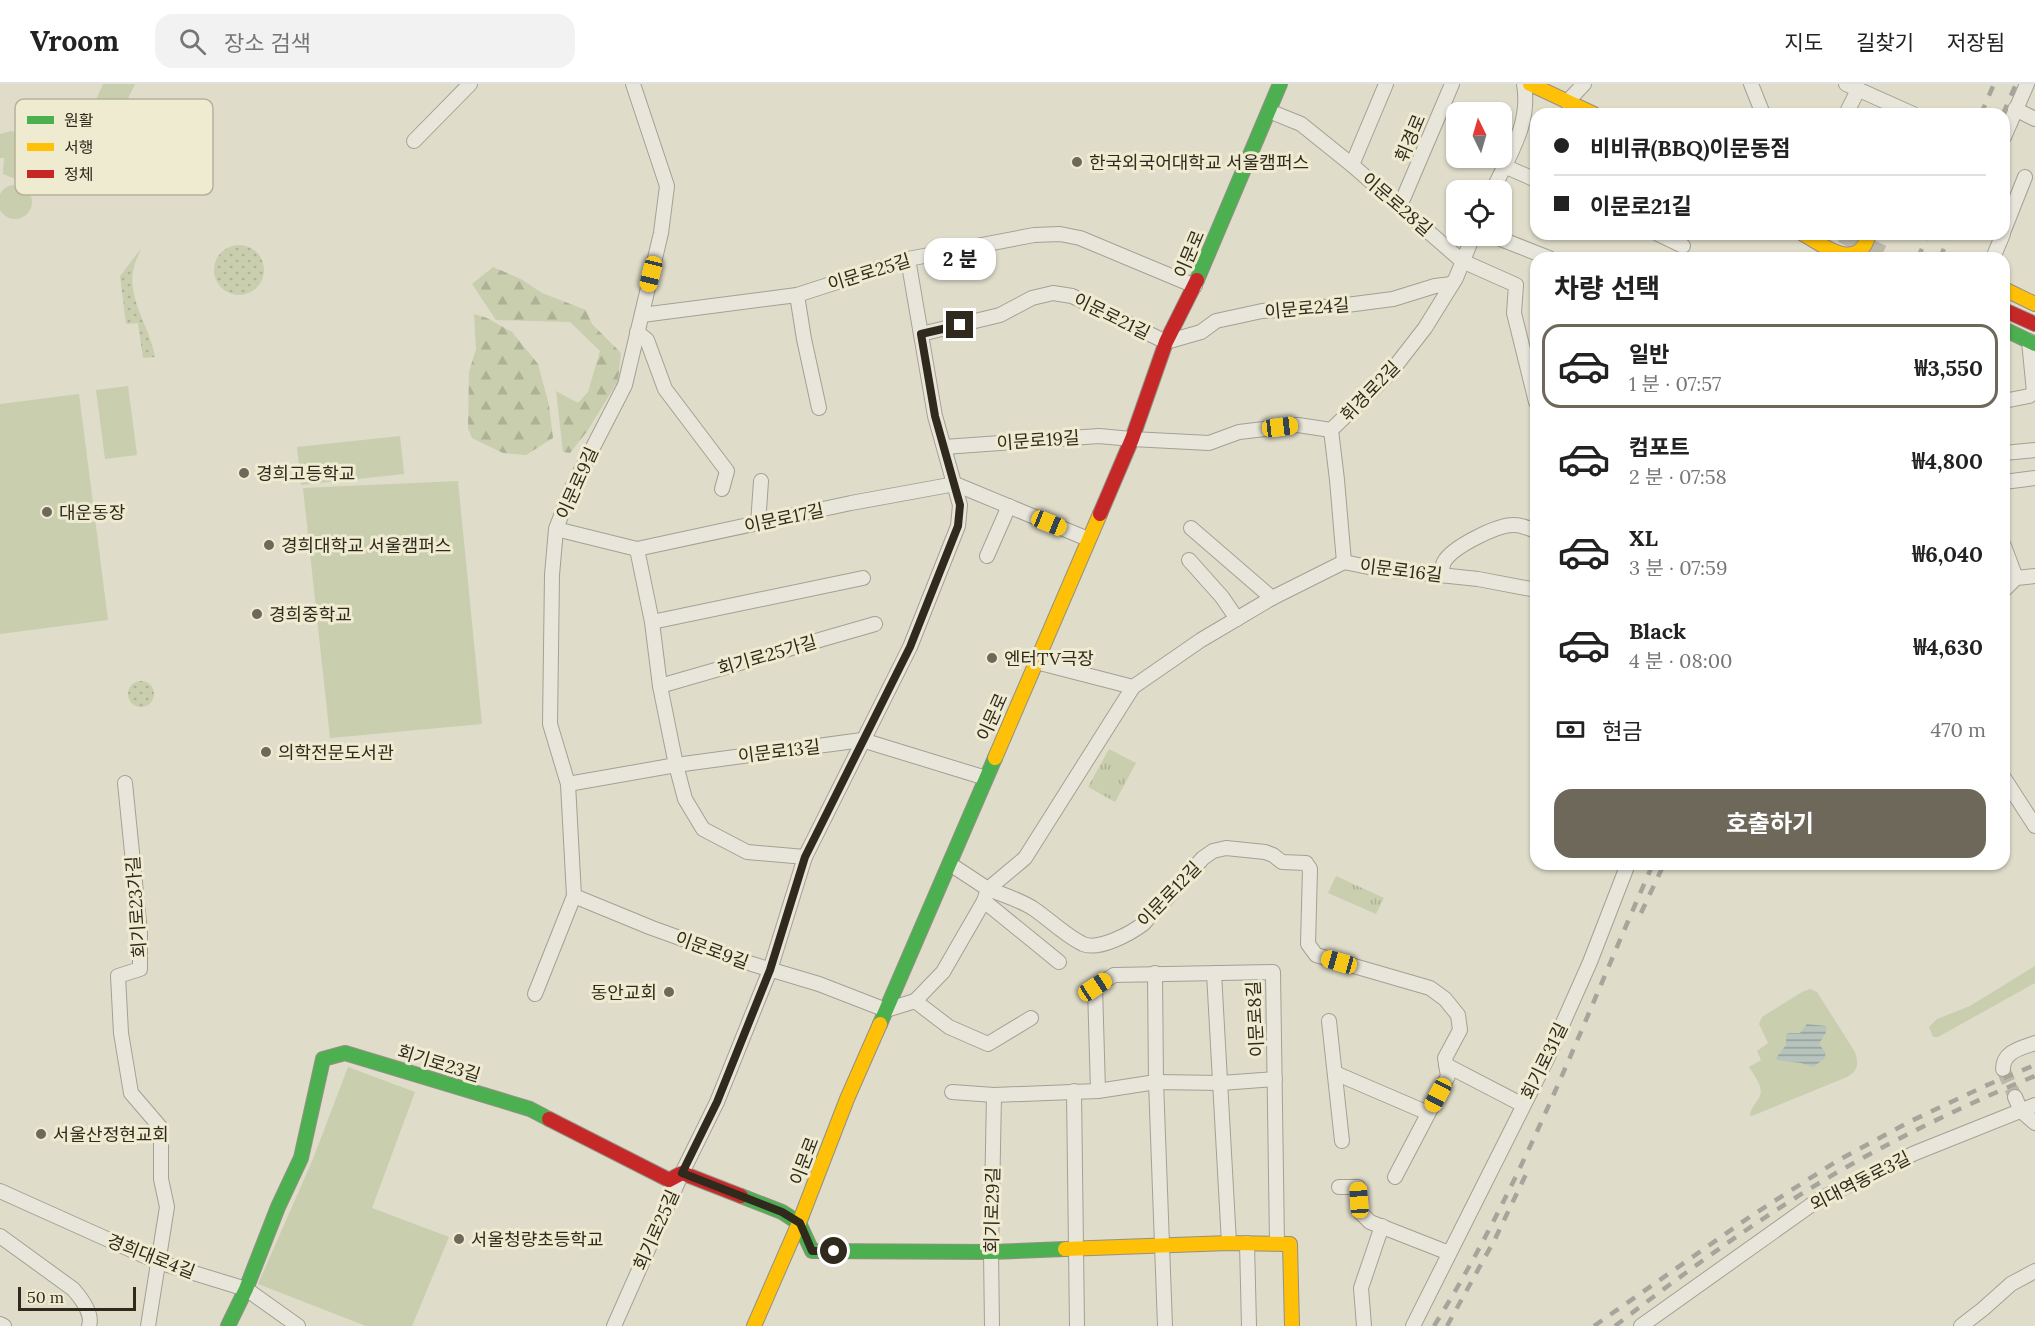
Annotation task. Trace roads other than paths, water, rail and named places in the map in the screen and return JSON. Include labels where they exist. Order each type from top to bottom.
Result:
[{"type":"street","points":[[414,141],[470,84]]},
{"type":"street","name":"이문로9길","points":[[535,994],[574,896],[568,784],[550,724],[552,575],[556,529],[574,481],[625,386],[661,233],[667,186],[633,84]]},
{"type":"street","name":"이문로","points":[[754,1326],[800,1223],[847,1099],[1132,440],[1166,342],[1195,286],[1280,84]]},
{"type":"street","points":[[1352,165],[1386,84]]},
{"type":"street","name":"휘경로","points":[[1400,206],[1452,84]]},
{"type":"street","points":[[1512,148],[1524,120],[1527,100],[1524,84]]},
{"type":"street","points":[[1530,84],[1580,108]]},
{"type":"street","points":[[1567,102],[1584,84]]},
{"type":"street","points":[[1751,84],[1761,108]]},
{"type":"street","points":[[2010,122],[2027,84]]},
{"type":"street","points":[[1847,108],[1852,87],[1899,108]]},
{"type":"street","points":[[2015,109],[2035,119]]},
{"type":"street","name":"이문로28길","points":[[1269,111],[1298,122],[1352,165],[1462,261],[1516,285],[1514,314],[1530,384]]},
{"type":"street","points":[[1509,168],[1530,177]]},
{"type":"street","points":[[2010,214],[2025,177]]},
{"type":"street","name":"이문로25길","points":[[642,315],[797,295],[908,259],[1034,235],[1070,234],[1195,286]]},
{"type":"street","points":[[1670,240],[1683,246]]},
{"type":"street","points":[[1815,240],[1838,252]]},
{"type":"street","points":[[1512,243],[1534,252]]},
{"type":"street","name":"휘경로2길","points":[[1344,562],[1331,430],[1390,373],[1425,328],[1452,284],[1469,246]]},
{"type":"street","name":"회기로25길","points":[[614,1326],[682,1173],[717,1102],[770,970],[805,857],[910,647],[954,538],[960,514],[955,484],[935,416],[908,259]]},
{"type":"street","name":"이문로24길","points":[[1166,342],[1201,332],[1216,321],[1262,311],[1277,308],[1339,306],[1394,299],[1435,286],[1452,284]]},
{"type":"street","points":[[2010,292],[2035,304]]},
{"type":"street","name":"이문로21길","points":[[921,334],[1000,315],[1032,298],[1053,293],[1072,296],[1166,342]]},
{"type":"street","points":[[797,295],[819,408]]},
{"type":"street","points":[[2010,313],[2035,324]]},
{"type":"street","points":[[637,332],[647,340],[665,389],[727,471],[722,489]]},
{"type":"street","points":[[2010,332],[2032,342],[2034,392],[2029,396],[2010,400]]},
{"type":"street","points":[[1132,440],[1209,443],[1239,432],[1298,425],[1331,430]]},
{"type":"street","name":"이문로19길","points":[[944,447],[1099,436],[1132,440]]},
{"type":"street","points":[[2010,452],[2035,450]]},
{"type":"street","points":[[2010,481],[2035,478]]},
{"type":"street","points":[[758,524],[761,481]]},
{"type":"street","points":[[955,484],[1088,539]]},
{"type":"street","name":"이문로17길","points":[[556,529],[637,549],[851,503],[955,484]]},
{"type":"street","points":[[987,556],[1010,506]]},
{"type":"street","points":[[1440,576],[1444,562],[1461,546],[1503,526],[1518,525],[1530,529]]},
{"type":"street","points":[[1191,528],[1272,598]]},
{"type":"street","points":[[637,549],[652,622],[660,686],[675,765],[685,799],[703,829],[747,852],[805,857]]},
{"type":"street","points":[[1189,560],[1222,597],[1237,619]]},
{"type":"street","name":"이문로16길","points":[[1133,687],[1202,640],[1272,598],[1344,562],[1373,568],[1478,579],[1530,589]]},
{"type":"street","points":[[2010,562],[2016,578]]},
{"type":"street","points":[[2010,584],[2016,578],[2035,576]]},
{"type":"street","points":[[652,622],[863,578]]},
{"type":"street","name":"회기로25가길","points":[[660,686],[875,624]]},
{"type":"street","points":[[886,1010],[915,1001],[943,972],[986,895],[1025,858],[1133,687],[1036,662]]},
{"type":"street","name":"이문로13길","points":[[568,784],[675,765],[862,741],[986,778]]},
{"type":"street","name":"회기로23가길","points":[[125,783],[140,932],[141,969],[118,976],[121,1033],[131,1093],[160,1128],[160,1179],[167,1207],[148,1326]]},
{"type":"street","points":[[2010,787],[2035,826]]},
{"type":"street","name":"이문로12길","points":[[986,895],[1029,906],[1082,944],[1094,945],[1108,942],[1143,924],[1203,858],[1213,851],[1226,848],[1265,852],[1282,862],[1306,863],[1310,868],[1308,944],[1316,955],[1430,988],[1445,999],[1458,1015],[1460,1030],[1445,1058],[1448,1076],[1395,1177]]},
{"type":"street","name":"이문로12길","points":[[950,864],[1059,962]]},
{"type":"street","name":"회기로31길","points":[[1413,1326],[1547,1059],[1585,973],[1626,870]]},
{"type":"street","name":"이문로9길","points":[[574,896],[652,928],[770,970],[819,984],[886,1010]]},
{"type":"street","name":"이문로8길","points":[[1098,1091],[1095,987],[1114,975],[1274,972],[1277,1243]]},
{"type":"street","points":[[1155,973],[1156,1082],[1165,1326]]},
{"type":"street","points":[[1214,973],[1229,1243]]},
{"type":"street","points":[[915,1001],[949,1027],[988,1044],[1031,1018]]},
{"type":"street","points":[[1329,1022],[1342,1141]]},
{"type":"street","points":[[2003,1068],[2003,1061],[2008,1055],[2035,1043]]},
{"type":"street","name":"회기로23길","points":[[228,1326],[301,1158],[323,1059],[345,1053],[530,1108],[669,1180],[682,1173],[782,1212],[800,1223]]},
{"type":"street","points":[[1446,1065],[1522,1105]]},
{"type":"street","points":[[1335,1072],[1428,1113]]},
{"type":"street","points":[[952,1092],[994,1095],[1098,1091],[1156,1082],[1221,1083],[1275,1079]]},
{"type":"street","points":[[1074,1091],[1077,1326]]},
{"type":"street","name":"회기로29길","points":[[992,1326],[994,1095]]},
{"type":"street","points":[[2015,1097],[2021,1111],[2035,1123]]},
{"type":"street","name":"외대역동로3길","points":[[1641,1326],[1818,1200],[1915,1153],[2035,1105]]},
{"type":"street","points":[[1338,1187],[1358,1187],[1360,1212],[1370,1222],[1449,1253]]},
{"type":"street","name":"경희대로4길","points":[[0,1191],[158,1262],[246,1289],[298,1326]]},
{"type":"street","points":[[800,1223],[812,1251],[991,1252],[1229,1243],[1290,1244],[1292,1326]]},
{"type":"street","points":[[1364,1326],[1361,1288],[1382,1227]]},
{"type":"street","points":[[0,1236],[82,1298],[91,1321],[89,1326]]},
{"type":"street","points":[[1247,1243],[1249,1326]]},
{"type":"street","points":[[1961,1326],[2011,1284],[2035,1271]]},
{"type":"tunnel","points":[[1854,240],[1878,252]]},
{"type":"tunnel","points":[[2003,1069],[2015,1097]]},
{"type":"railway","points":[[1984,108],[1994,84]]},
{"type":"railway","points":[[2006,108],[2016,84]]},
{"type":"railway","points":[[1920,252],[1926,240]]},
{"type":"railway","points":[[1942,252],[1948,240]]},
{"type":"railway","points":[[1434,1326],[1467,1271],[1525,1157],[1650,870]]},
{"type":"railway","points":[[1641,913],[1661,870]]},
{"type":"railway","points":[[1594,1326],[1751,1216],[1837,1161],[1909,1122],[2035,1065]]},
{"type":"railway","points":[[1615,1326],[1726,1244],[1813,1187],[1914,1131],[2035,1076]]},
{"type":"railway","points":[[1447,1326],[1495,1239],[1529,1168]]},
{"type":"place","name":"한국외국어대학교 서울캠퍼스","points":[[1077,162]]},
{"type":"place","name":"경희고등학교","points":[[244,473]]},
{"type":"place","name":"대운동장","points":[[47,512]]},
{"type":"place","name":"경희대학교 서울캠퍼스","points":[[269,545]]},
{"type":"place","name":"경희중학교","points":[[257,614]]},
{"type":"place","name":"엔터TV극장","points":[[992,658]]},
{"type":"place","name":"의학전문도서관","points":[[266,752]]},
{"type":"place","name":"동안교회","points":[[669,992]]},
{"type":"place","name":"서울산정현교회","points":[[41,1134]]},
{"type":"place","name":"서울청량초등학교","points":[[459,1239]]}]
